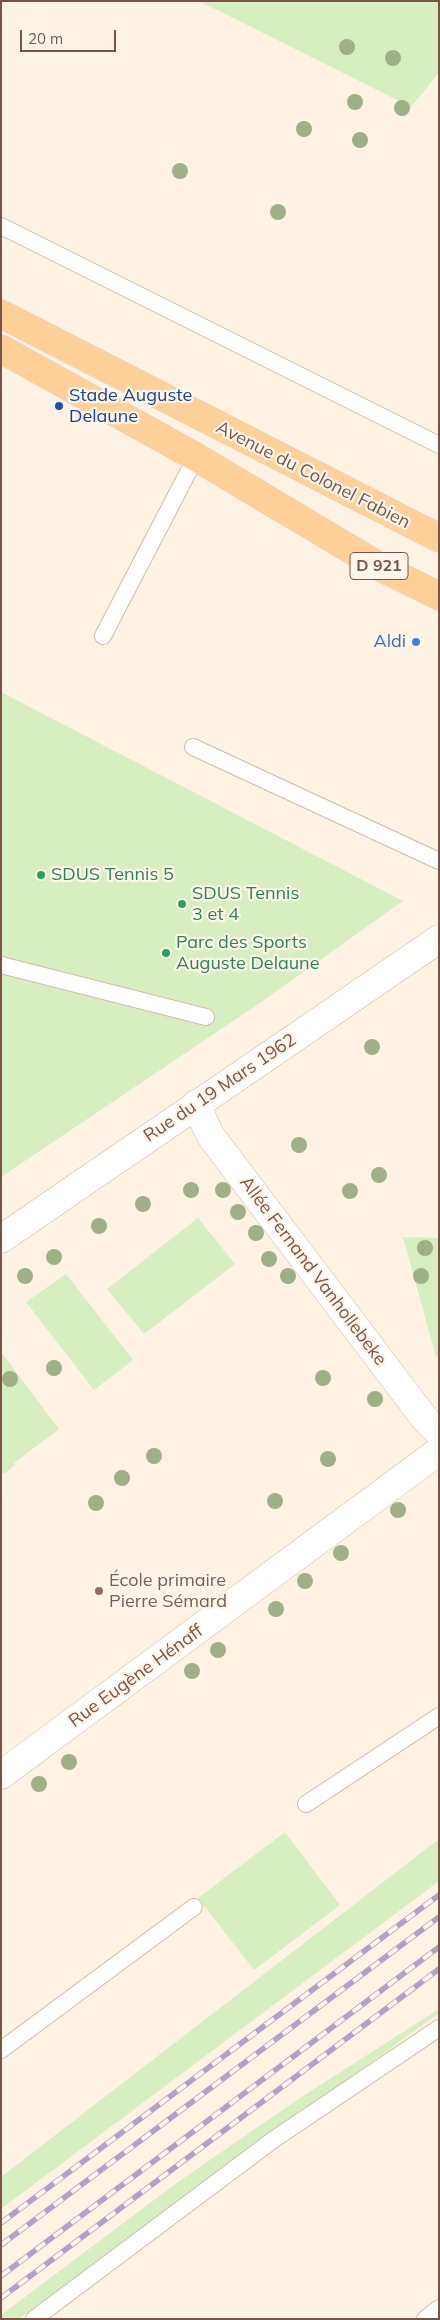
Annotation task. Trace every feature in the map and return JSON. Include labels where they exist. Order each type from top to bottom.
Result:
[{"type":"main road","name":"Avenue du Colonel Fabien","points":[[1,314],[439,538]]},
{"type":"main road","name":"D 921","points":[[4,357],[196,457],[382,568],[439,596]]},
{"type":"street","name":"Rue du 19 Mars 1962","points":[[1,1239],[439,939]]},
{"type":"street","name":"Allée Fernand Vanhollebeke","points":[[196,1104],[210,1135],[425,1419],[439,1432]]},
{"type":"street","name":"Rue Eugène Hénaff","points":[[1,1775],[439,1451]]},
{"type":"lane","points":[[1,226],[439,445]]},
{"type":"lane","points":[[103,636],[196,457]]},
{"type":"lane","points":[[193,747],[439,862]]},
{"type":"lane","points":[[1,965],[206,1017]]},
{"type":"lane","points":[[306,1804],[439,1716]]},
{"type":"lane","points":[[1,2050],[194,1907]]},
{"type":"lane","points":[[34,2319],[273,2140],[439,2028]]},
{"type":"lane","points":[[426,2319],[439,2308]]},
{"type":"green space","points":[[199,1],[439,1],[439,73],[411,107]]},
{"type":"green space","name":"Parc des Sports Auguste Delaune","points":[[1,692],[403,901],[257,1005],[1,1177]]},
{"type":"green space","points":[[198,1218],[235,1264],[144,1334],[107,1289]]},
{"type":"green space","points":[[403,1237],[439,1238],[439,1358],[436,1357]]},
{"type":"green space","points":[[66,1274],[133,1360],[94,1390],[26,1302]]},
{"type":"green space","points":[[1,1352],[59,1429],[14,1463],[15,1465],[4,1474],[1,1471]]},
{"type":"green space","points":[[285,1832],[340,1905],[254,1970],[198,1898]]},
{"type":"green space","points":[[439,1839],[439,1881],[1,2209],[1,2177]]},
{"type":"green space","points":[[439,2009],[439,2013],[19,2319],[1,2319],[1,2315],[178,2182],[300,2098]]},
{"type":"railway","points":[[1,2223],[439,1895]]},
{"type":"railway","points":[[1,2245],[439,1917]]},
{"type":"railway","points":[[1,2276],[439,1947]]},
{"type":"railway","points":[[1,2298],[439,1969]]},
{"type":"place","name":"Stade Auguste Delaune","points":[[59,406]]},
{"type":"place","name":"Aldi","points":[[416,642]]},
{"type":"place","name":"SDUS Tennis 5","points":[[41,875]]},
{"type":"place","name":"SDUS Tennis 3 et 4","points":[[182,904]]},
{"type":"place","name":"Parc des Sports Auguste Delaune","points":[[166,953]]},
{"type":"place","name":"École primaire Pierre Sémard","points":[[99,1591]]}]
